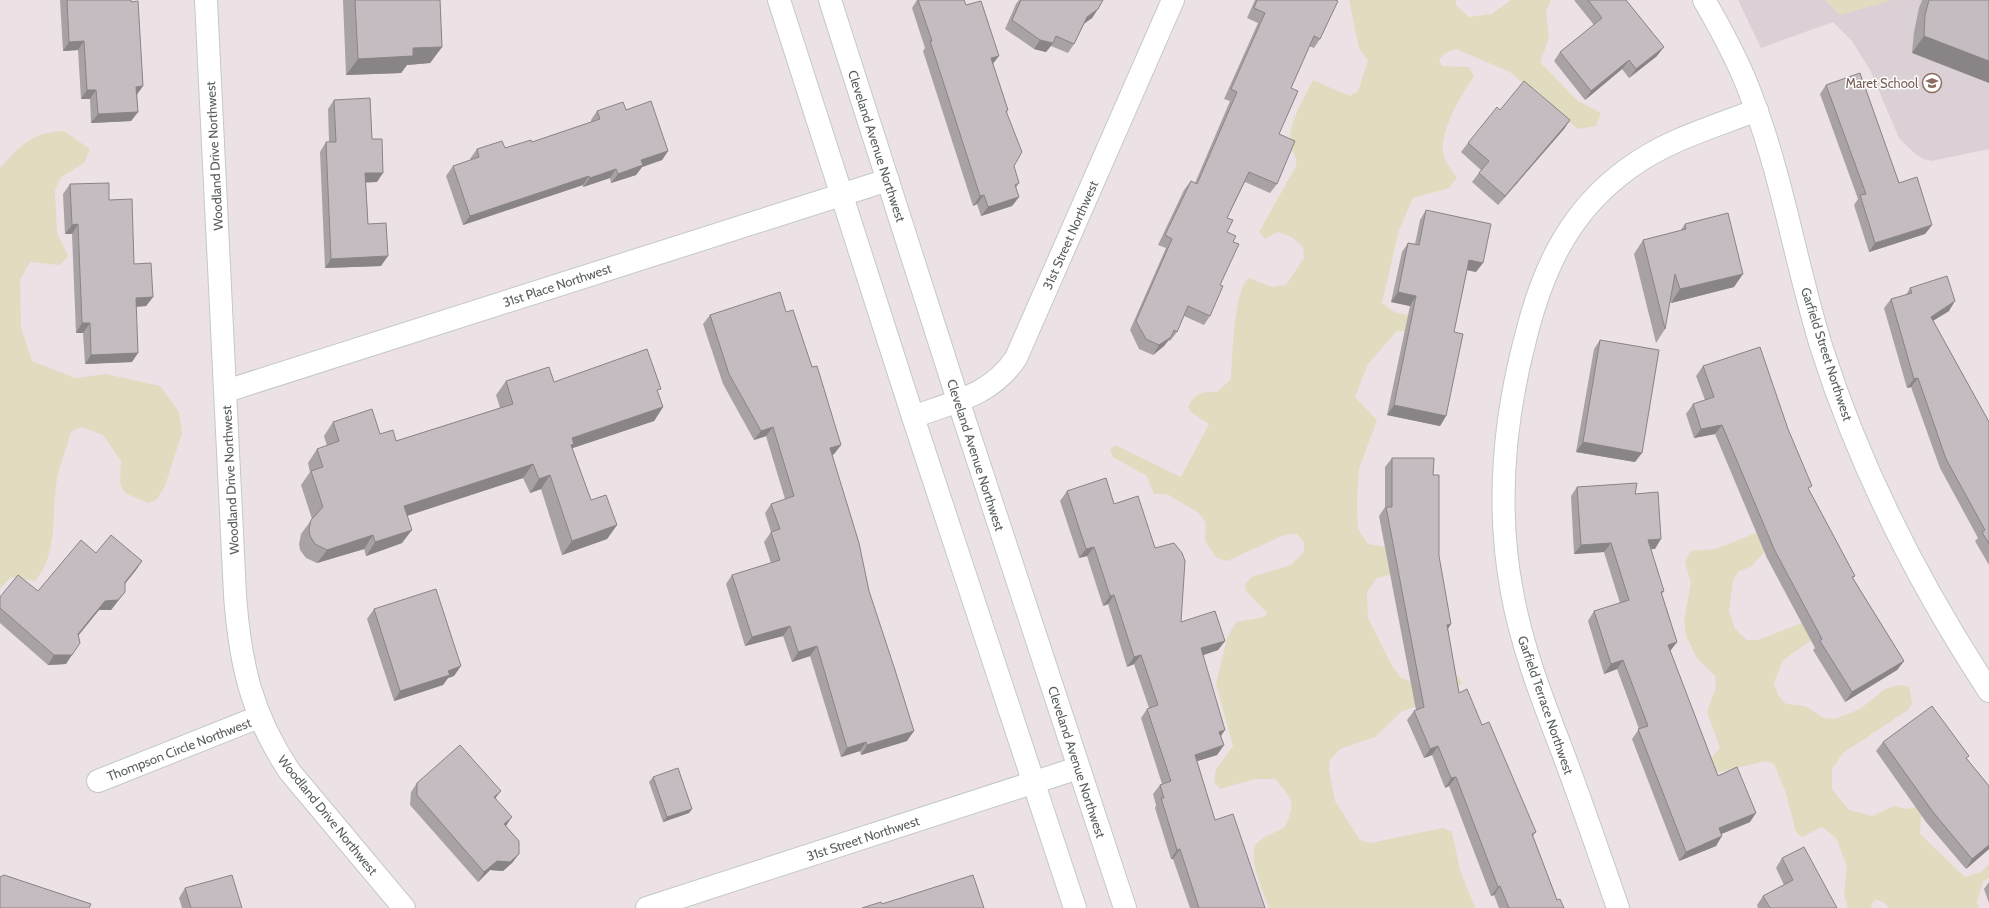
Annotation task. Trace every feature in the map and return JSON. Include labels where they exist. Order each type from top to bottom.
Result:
[{"type":"street","name":"Woodland Drive Northwest","points":[[206,0],[238,626],[247,680],[259,717],[278,754],[290,772],[404,908]]},
{"type":"street","points":[[780,0],[913,417],[1074,908]]},
{"type":"street","name":"Cleveland Avenue Northwest","points":[[830,0],[958,400],[1125,908]]},
{"type":"street","name":"31st Street Northwest","points":[[913,417],[978,393],[992,385],[1007,372],[1016,358],[1173,0]]},
{"type":"street","name":"Garfield Street Northwest","points":[[1704,0],[1737,62],[1757,110],[1773,162],[1798,263],[1822,348],[1852,432],[1891,519],[1918,574],[1954,638],[1989,691]]},
{"type":"street","name":"Garfield Terrace Northwest","points":[[1618,908],[1536,683],[1512,593],[1506,548],[1504,502],[1505,456],[1510,410],[1518,365],[1540,285],[1556,250],[1578,217],[1610,183],[1647,155],[1688,135],[1757,110]]},
{"type":"street","name":"31st Place Northwest","points":[[226,391],[888,180]]},
{"type":"street","name":"Thompson Circle Northwest","points":[[98,781],[259,717]]},
{"type":"street","name":"31st Street Northwest","points":[[648,908],[1078,768]]},
{"type":"shaded area","points":[[1349,0],[1456,0],[1456,5],[1469,17],[1492,14],[1511,0],[1551,0],[1546,11],[1549,38],[1540,62],[1578,101],[1601,113],[1596,126],[1578,129],[1510,72],[1456,49],[1445,53],[1439,60],[1442,66],[1469,67],[1474,76],[1457,103],[1444,137],[1444,156],[1457,178],[1449,188],[1413,198],[1399,230],[1382,303],[1396,313],[1438,320],[1437,331],[1397,331],[1368,364],[1355,397],[1377,420],[1359,469],[1357,502],[1358,529],[1368,544],[1415,552],[1408,570],[1377,578],[1367,592],[1368,618],[1391,664],[1400,677],[1412,682],[1458,676],[1462,683],[1455,691],[1401,712],[1375,737],[1340,749],[1330,760],[1329,769],[1335,801],[1360,840],[1370,843],[1443,828],[1452,832],[1460,870],[1475,908],[1269,908],[1254,865],[1255,848],[1258,842],[1285,827],[1291,811],[1291,801],[1286,792],[1275,779],[1255,779],[1220,789],[1214,782],[1216,769],[1233,746],[1216,684],[1227,638],[1236,622],[1264,617],[1267,613],[1246,591],[1245,584],[1252,577],[1291,565],[1304,552],[1304,542],[1297,534],[1284,535],[1227,561],[1217,558],[1205,541],[1206,523],[1199,513],[1167,494],[1154,494],[1147,476],[1113,457],[1110,450],[1115,445],[1181,477],[1209,424],[1192,413],[1188,407],[1196,396],[1207,392],[1217,392],[1231,379],[1233,341],[1237,310],[1244,285],[1249,278],[1272,287],[1286,285],[1304,258],[1303,247],[1292,237],[1278,232],[1265,239],[1259,232],[1296,166],[1296,159],[1290,146],[1290,135],[1294,118],[1313,80],[1350,96],[1358,91],[1368,61],[1359,48]]},
{"type":"shaded area","name":"Maret School","points":[[1738,0],[1989,0],[1989,149],[1931,161],[1923,159],[1913,152],[1899,138],[1870,70],[1852,41],[1833,22],[1761,48]]},
{"type":"shaded area","points":[[1825,0],[1893,0],[1840,15]]},
{"type":"shaded area","points":[[64,131],[90,149],[84,163],[61,177],[55,191],[57,233],[68,256],[60,265],[30,262],[20,280],[21,328],[32,361],[75,378],[106,374],[160,386],[179,412],[182,433],[165,486],[157,499],[148,503],[125,493],[120,483],[121,461],[103,435],[82,427],[71,432],[57,479],[51,545],[43,570],[35,581],[11,577],[0,588],[0,168],[14,153],[35,137],[43,134]]},
{"type":"shaded area","points":[[1763,530],[1772,543],[1751,567],[1739,571],[1733,580],[1729,611],[1735,629],[1747,640],[1758,640],[1853,603],[1851,613],[1783,660],[1774,683],[1778,695],[1786,704],[1805,706],[1824,718],[1835,719],[1860,709],[1885,689],[1899,685],[1909,687],[1912,703],[1908,710],[1843,753],[1832,769],[1832,789],[1849,810],[1872,816],[1894,806],[1907,809],[1936,803],[1921,817],[1920,834],[1965,877],[1981,872],[1989,864],[1989,878],[1983,881],[1977,902],[1979,908],[1889,908],[1886,904],[1876,899],[1871,904],[1872,908],[1848,908],[1844,894],[1847,866],[1836,838],[1822,827],[1802,837],[1796,832],[1786,793],[1774,764],[1765,761],[1708,775],[1702,768],[1720,748],[1707,712],[1716,687],[1715,676],[1697,658],[1686,636],[1684,621],[1691,583],[1685,562],[1691,551],[1716,549]]},
{"type":"building","points":[[67,0],[138,1],[143,86],[136,87],[138,112],[98,114],[96,90],[87,90],[84,41],[69,42]]},
{"type":"building","points":[[355,0],[440,0],[442,47],[413,48],[413,56],[358,59]]},
{"type":"building","points":[[918,0],[964,0],[966,5],[981,1],[999,56],[991,58],[1008,110],[1006,111],[1022,152],[1014,166],[1019,183],[1015,185],[1019,197],[988,207],[984,195],[980,196]]},
{"type":"building","points":[[1021,0],[1103,0],[1098,9],[1087,17],[1074,44],[1056,36],[1053,43],[1040,40],[1012,20]]},
{"type":"building","points":[[1257,0],[1338,1],[1320,39],[1314,36],[1291,88],[1298,91],[1279,134],[1295,141],[1277,184],[1249,172],[1227,218],[1233,220],[1227,232],[1236,236],[1233,242],[1239,244],[1220,285],[1223,286],[1210,316],[1188,306],[1177,332],[1174,330],[1171,337],[1159,345],[1146,339],[1136,321],[1172,239],[1165,235],[1191,181],[1197,184],[1237,92],[1231,89],[1265,13],[1254,8]]},
{"type":"building","points":[[1588,0],[1626,0],[1664,47],[1636,69],[1629,60],[1591,91],[1560,52],[1602,18]]},
{"type":"building","points":[[1929,0],[1989,0],[1989,61],[1924,36],[1925,15]]},
{"type":"building","points":[[1860,73],[1899,183],[1917,177],[1932,225],[1875,243],[1860,195],[1866,194],[1826,85]]},
{"type":"building","points":[[1524,81],[1570,120],[1505,196],[1479,173],[1489,161],[1468,143],[1497,107],[1500,110]]},
{"type":"building","points":[[370,98],[372,139],[382,139],[383,173],[365,173],[368,224],[386,223],[388,256],[331,259],[326,142],[336,142],[334,100]]},
{"type":"building","points":[[651,101],[668,151],[641,160],[643,165],[618,174],[616,169],[590,178],[589,176],[470,216],[453,166],[479,157],[477,149],[502,141],[505,148],[531,140],[532,142],[600,119],[597,111],[623,102],[626,110]]},
{"type":"building","points":[[109,183],[109,200],[132,199],[134,264],[151,263],[153,297],[136,298],[138,353],[91,355],[90,323],[82,323],[78,224],[72,225],[70,184]]},
{"type":"building","points":[[1426,210],[1491,224],[1483,263],[1469,260],[1454,332],[1463,334],[1446,416],[1394,405],[1416,296],[1398,292],[1408,243],[1419,245]]},
{"type":"building","points":[[1728,213],[1743,274],[1680,289],[1675,274],[1665,329],[1643,240],[1686,229],[1685,224]]},
{"type":"building","points":[[1947,276],[1955,301],[1931,317],[1989,422],[1989,544],[1982,532],[1985,530],[1946,459],[1918,378],[1914,379],[1891,299],[1912,293],[1910,288]]},
{"type":"building","points":[[780,292],[786,312],[793,310],[812,367],[817,366],[841,445],[830,448],[859,543],[869,591],[914,731],[867,745],[866,742],[847,748],[817,646],[798,652],[790,626],[752,637],[732,575],[780,560],[771,532],[780,529],[771,504],[794,496],[773,427],[761,431],[729,374],[710,315]]},
{"type":"building","points":[[1600,340],[1659,350],[1642,453],[1583,442]]},
{"type":"building","points":[[1760,347],[1788,429],[1812,486],[1808,488],[1855,576],[1852,577],[1904,661],[1852,692],[1820,641],[1822,639],[1774,549],[1722,425],[1701,429],[1693,404],[1714,397],[1703,366]]},
{"type":"building","points":[[647,349],[661,389],[657,390],[663,407],[572,438],[574,444],[571,445],[591,500],[606,495],[617,525],[572,541],[550,475],[539,479],[533,464],[404,506],[412,530],[375,542],[373,535],[327,550],[315,544],[310,536],[309,530],[311,520],[323,507],[311,471],[323,467],[317,449],[339,441],[333,422],[372,409],[380,434],[393,430],[396,441],[513,404],[506,381],[549,367],[554,382]]},
{"type":"building","points":[[1392,458],[1434,458],[1433,475],[1439,475],[1439,556],[1451,624],[1447,625],[1459,693],[1467,689],[1482,725],[1489,722],[1536,832],[1532,834],[1557,900],[1560,899],[1564,908],[1509,908],[1500,886],[1498,887],[1456,777],[1451,778],[1438,746],[1430,749],[1414,711],[1424,707],[1386,507],[1392,507]]},
{"type":"building","points":[[1106,478],[1114,504],[1138,496],[1155,548],[1174,543],[1182,553],[1185,561],[1181,622],[1215,611],[1225,641],[1201,648],[1225,730],[1219,732],[1224,745],[1195,755],[1215,820],[1233,814],[1265,908],[1199,908],[1180,849],[1177,850],[1161,798],[1164,798],[1160,785],[1171,781],[1147,709],[1158,705],[1141,655],[1134,657],[1114,595],[1110,596],[1094,547],[1086,549],[1067,491]]},
{"type":"building","points":[[1637,483],[1635,494],[1658,492],[1661,539],[1648,540],[1664,591],[1661,592],[1677,642],[1668,645],[1718,776],[1737,767],[1756,813],[1719,828],[1722,836],[1686,852],[1638,729],[1648,726],[1623,660],[1611,664],[1594,611],[1629,600],[1611,543],[1581,545],[1577,487]]},
{"type":"building","points":[[111,535],[142,561],[125,582],[125,592],[118,600],[105,601],[78,634],[80,643],[72,655],[54,655],[0,608],[0,597],[18,575],[38,591],[81,540],[96,553]]},
{"type":"building","points":[[436,589],[461,666],[448,671],[450,675],[400,691],[374,609]]},
{"type":"building","points":[[1932,706],[1969,756],[1966,758],[1989,786],[1989,845],[1972,859],[1933,812],[1883,742]]},
{"type":"building","points":[[460,745],[501,791],[494,797],[512,817],[504,824],[519,841],[519,854],[510,862],[497,861],[484,872],[417,795],[417,783]]},
{"type":"building","points":[[678,768],[692,809],[667,817],[653,777]]},
{"type":"building","points":[[1804,847],[1837,908],[1770,908],[1763,896],[1793,880],[1782,858]]},
{"type":"building","points":[[4,875],[91,904],[89,908],[0,908],[0,877]]},
{"type":"building","points":[[232,875],[242,908],[191,908],[185,888]]},
{"type":"building","points":[[973,875],[984,908],[862,908],[881,902],[882,904]]},
{"type":"place","name":"Maret School","points":[[1932,83]]}]
